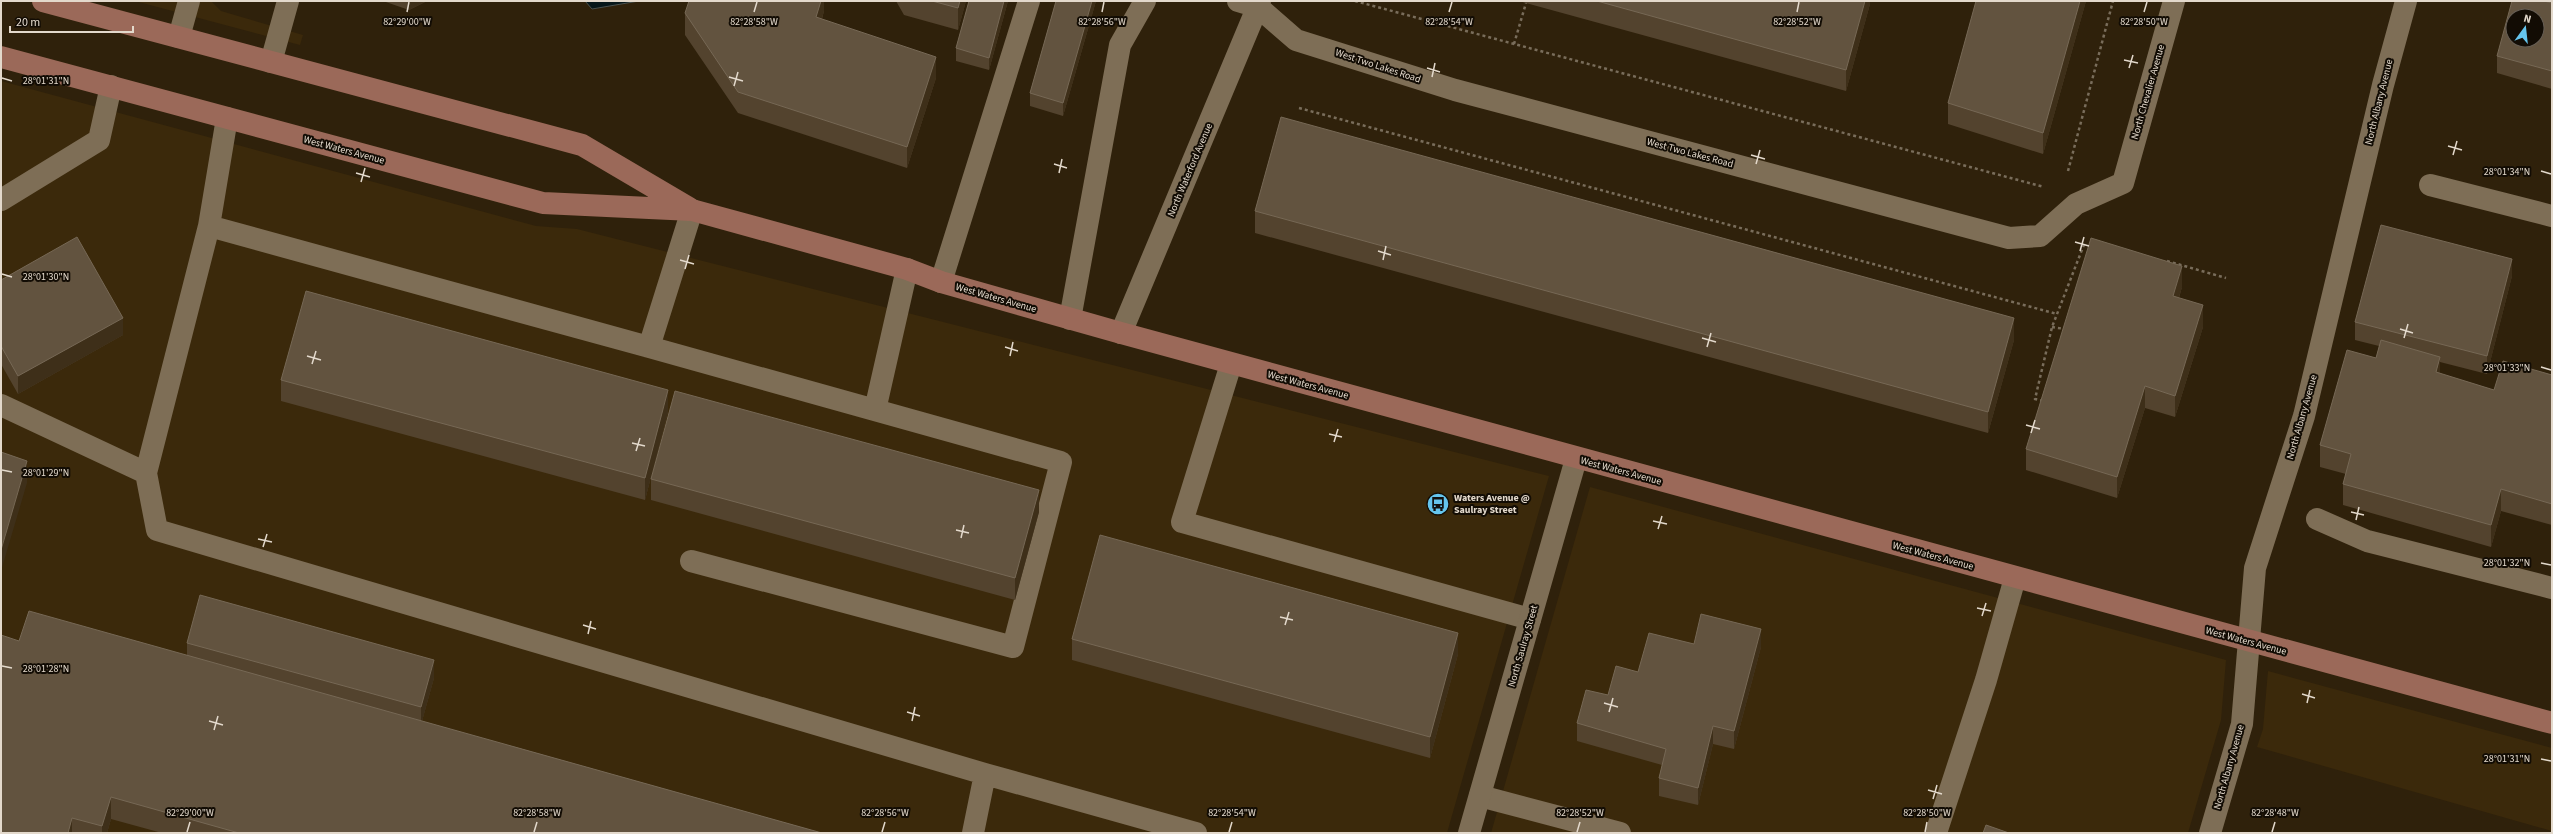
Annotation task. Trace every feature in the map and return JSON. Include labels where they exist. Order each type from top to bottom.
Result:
[{"type":"main road","name":"West Waters Avenue","points":[[43,1],[582,145],[692,210]]},
{"type":"main road","name":"West Waters Avenue","points":[[1,57],[543,203],[692,210],[907,269],[941,282],[1121,334],[1576,459],[2552,723]]},
{"type":"street","points":[[179,37],[189,1]]},
{"type":"street","points":[[272,62],[288,1]]},
{"type":"street","points":[[941,282],[1029,1]]},
{"type":"street","points":[[1070,319],[1120,45],[1146,1]]},
{"type":"street","name":"North Chevalier Avenue","points":[[2123,183],[2174,1]]},
{"type":"street","name":"North Albany Avenue","points":[[2210,833],[2242,724],[2254,568],[2304,416],[2383,85],[2406,1]]},
{"type":"street","name":"West Two Lakes Road","points":[[1252,3],[1296,40],[1455,90],[2009,238],[2040,236],[2076,204],[2123,183]]},
{"type":"street","name":"North Waterford Avenue","points":[[1121,334],[1252,3]]},
{"type":"street","points":[[1,200],[99,140],[111,86]]},
{"type":"street","points":[[227,118],[209,226],[146,473],[157,530],[985,774],[1196,833]]},
{"type":"street","points":[[2430,185],[2552,216]]},
{"type":"street","points":[[649,347],[692,210]]},
{"type":"street","points":[[209,226],[1061,462],[1013,647],[691,561]]},
{"type":"street","points":[[874,410],[907,269]]},
{"type":"street","points":[[1231,364],[1182,522],[1530,619]]},
{"type":"street","points":[[1,405],[146,473]]},
{"type":"street","name":"North Saulray Street","points":[[1469,833],[1576,459]]},
{"type":"street","points":[[2317,519],[2367,540],[2552,588]]},
{"type":"street","points":[[1936,833],[1986,680],[2015,578]]},
{"type":"street","points":[[974,833],[985,774]]},
{"type":"street","points":[[1480,796],[1620,833]]},
{"type":"path","points":[[1355,1],[2045,187]]},
{"type":"path","points":[[2067,174],[2113,1]]},
{"type":"path","points":[[1514,44],[1526,3]]},
{"type":"path","points":[[1299,108],[2057,314]]},
{"type":"path","points":[[2045,401],[2035,399],[2052,327],[2086,238]]},
{"type":"path","points":[[2160,259],[2226,278]]},
{"type":"path","points":[[2052,327],[2068,330]]},
{"type":"shaded area","points":[[135,1],[211,1],[221,11],[303,35],[300,45]]},
{"type":"shaded area","points":[[585,1],[639,1],[592,9]]},
{"type":"shaded area","points":[[1,81],[536,226],[577,229],[1549,476],[1447,833],[1,833]]},
{"type":"shaded area","points":[[1590,487],[2226,660],[2221,720],[2188,833],[1491,833]]},
{"type":"shaded area","points":[[2268,671],[2552,748],[2552,831],[2257,747],[2263,729]]},
{"type":"building","points":[[689,1],[821,1],[816,17],[936,57],[907,147],[738,92],[685,13]]},
{"type":"building","points":[[932,1],[960,1],[958,8]]},
{"type":"building","points":[[969,1],[1004,1],[989,58],[956,48]]},
{"type":"building","points":[[1056,1],[1092,1],[1063,103],[1030,93]]},
{"type":"building","points":[[1597,1],[1865,1],[1846,70]]},
{"type":"building","points":[[1976,1],[2080,1],[2043,133],[1948,103]]},
{"type":"building","points":[[2512,1],[2544,1],[2552,3],[2552,71],[2497,56],[2505,27],[2505,48],[2545,48],[2545,8],[2510,8]]},
{"type":"building","points":[[1281,117],[2014,318],[1988,412],[1255,211]]},
{"type":"building","points":[[2381,225],[2512,259],[2487,356],[2355,322]]},
{"type":"building","points":[[77,237],[123,318],[18,376],[1,346],[1,280]]},
{"type":"building","points":[[2091,238],[2182,266],[2173,296],[2203,305],[2175,396],[2145,386],[2117,477],[2026,449]]},
{"type":"building","points":[[306,291],[668,390],[645,478],[281,380]]},
{"type":"building","points":[[2381,340],[2440,357],[2436,372],[2494,390],[2503,361],[2552,375],[2552,504],[2501,489],[2491,525],[2343,484],[2351,454],[2320,445],[2347,350],[2376,358]]},
{"type":"building","points":[[675,391],[1039,490],[1015,578],[651,479]]},
{"type":"building","points":[[1,452],[27,461],[1,550]]},
{"type":"building","points":[[1100,535],[1458,633],[1430,737],[1072,639]]},
{"type":"building","points":[[200,595],[434,660],[421,707],[187,643]]},
{"type":"building","points":[[29,611],[822,833],[239,833],[111,797],[102,826],[72,818],[68,833],[1,833],[1,635],[19,641]]},
{"type":"building","points":[[1701,614],[1761,629],[1734,731],[1713,726],[1698,788],[1659,778],[1666,749],[1577,723],[1586,690],[1608,695],[1616,666],[1638,672],[1649,633],[1694,644]]},
{"type":"building","points":[[1986,825],[2009,833],[1983,833]]},
{"type":"place","name":"Waters Avenue @ Saulray Street","points":[[1438,504]]}]
